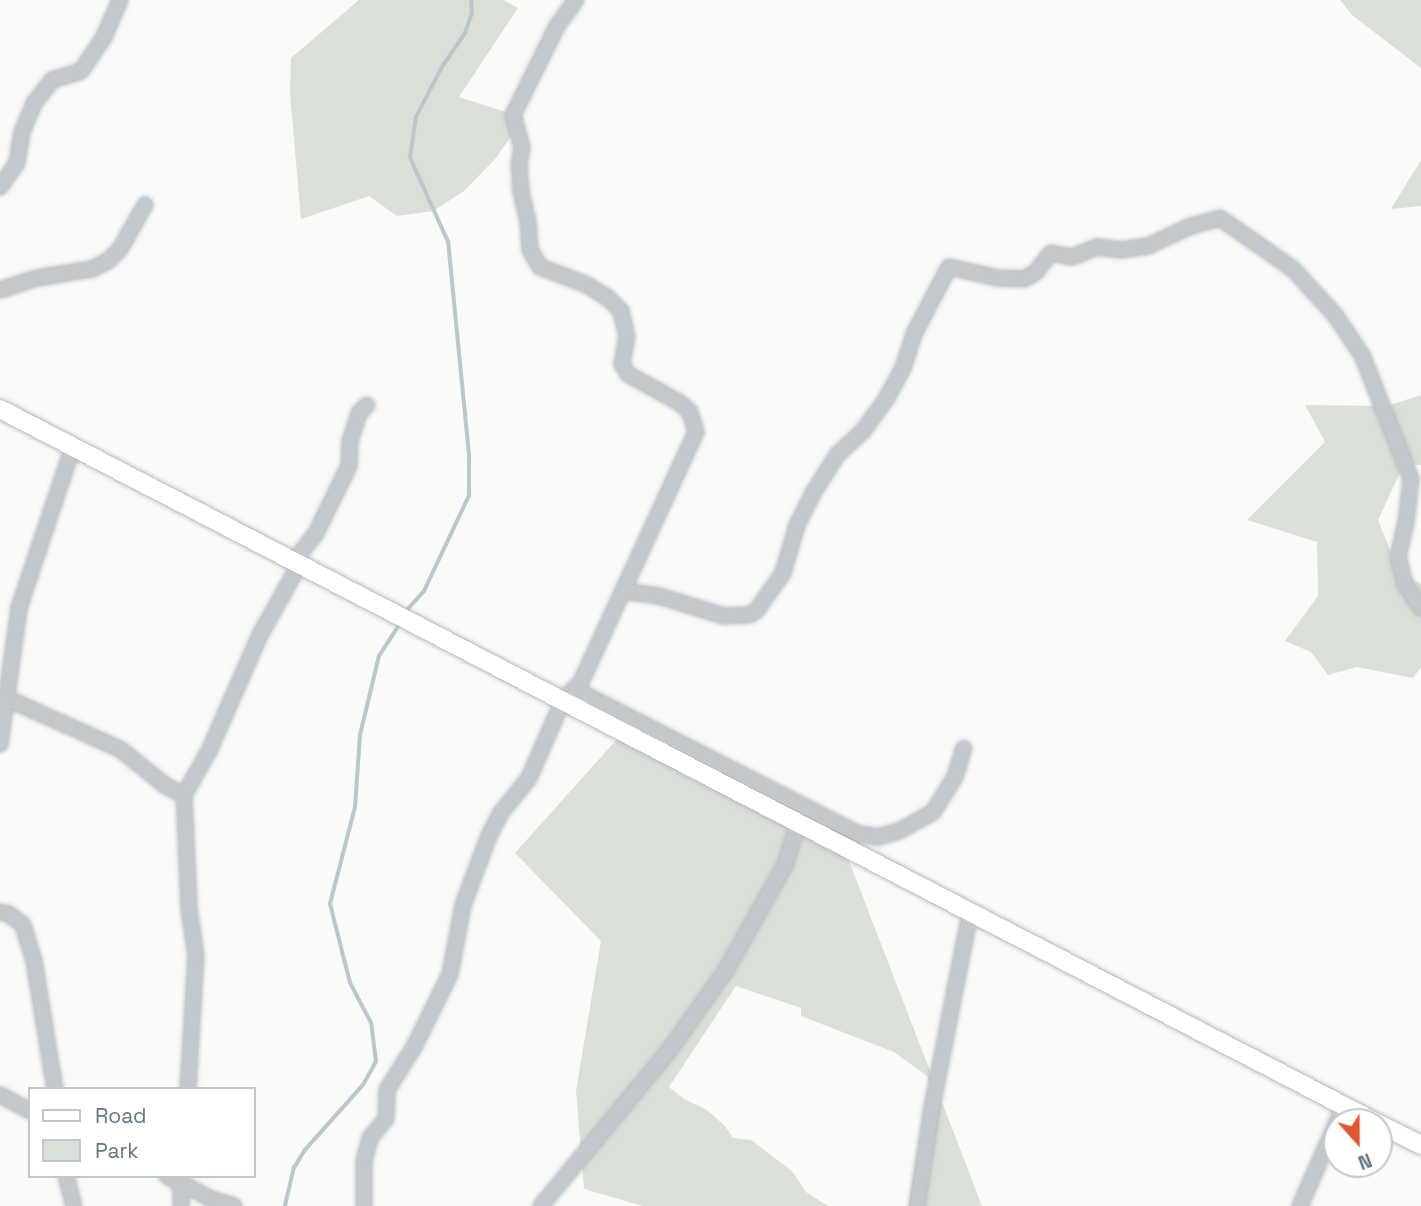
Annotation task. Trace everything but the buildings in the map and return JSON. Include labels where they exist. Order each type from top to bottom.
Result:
[{"type":"main road","points":[[0,409],[297,561],[569,695],[798,823],[1348,1108]]},
{"type":"main road","points":[[1393,1131],[1421,1145]]},
{"type":"street","points":[[0,187],[17,163],[22,132],[35,102],[52,80],[81,71],[104,37],[120,0]]},
{"type":"street","points":[[364,1206],[364,1161],[370,1138],[386,1119],[387,1090],[414,1048],[450,974],[453,942],[463,905],[489,836],[500,814],[529,778],[569,695],[581,682],[696,432],[690,412],[680,403],[628,374],[622,364],[627,337],[621,311],[587,285],[540,267],[530,250],[528,222],[521,192],[519,165],[522,147],[513,116],[557,26],[576,0]]},
{"type":"street","points":[[0,290],[37,278],[92,269],[108,261],[120,249],[145,205]]},
{"type":"street","points":[[623,591],[659,596],[724,616],[749,615],[756,611],[783,573],[797,525],[813,493],[837,455],[863,431],[886,399],[903,368],[915,332],[949,267],[974,275],[1024,279],[1036,272],[1051,253],[1072,257],[1097,247],[1120,250],[1148,246],[1191,226],[1220,218],[1293,269],[1335,315],[1362,355],[1411,479],[1406,522],[1398,556],[1405,585],[1421,608]]},
{"type":"street","points":[[188,1087],[196,956],[190,909],[184,795],[209,751],[260,635],[297,561],[316,533],[349,466],[350,441],[359,413],[367,405]]},
{"type":"street","points":[[0,744],[19,608],[73,447]]},
{"type":"street","points":[[569,695],[859,834],[878,837],[899,831],[933,812],[955,778],[964,748]]},
{"type":"street","points":[[5,698],[120,749],[166,786],[184,795]]},
{"type":"street","points":[[541,1206],[668,1052],[726,970],[785,865],[798,823]]},
{"type":"street","points":[[0,912],[9,914],[23,925],[34,961],[55,1087]]},
{"type":"street","points":[[917,1206],[932,1107],[970,914]]},
{"type":"street","points":[[0,1095],[28,1110]]},
{"type":"street","points":[[1300,1206],[1344,1106]]},
{"type":"street","points":[[67,1178],[74,1206]]},
{"type":"street","points":[[181,1206],[181,1181],[234,1206]]},
{"type":"green space","points":[[359,0],[503,0],[518,8],[459,97],[524,118],[496,158],[464,191],[433,211],[397,216],[369,196],[301,219],[290,93],[291,58]]},
{"type":"green space","points":[[1340,0],[1421,0],[1421,68],[1352,15]]},
{"type":"green space","points":[[1421,160],[1421,206],[1391,209]]},
{"type":"green space","points":[[1421,395],[1421,465],[1404,464],[1378,520],[1398,570],[1421,584],[1421,667],[1413,678],[1357,667],[1328,675],[1311,652],[1285,641],[1318,596],[1317,542],[1247,520],[1325,442],[1305,405],[1387,406]]},
{"type":"green space","points":[[627,728],[839,835],[982,1206],[909,1206],[914,1173],[935,1099],[927,1076],[894,1052],[801,1016],[801,1008],[736,986],[669,1087],[684,1099],[707,1110],[725,1126],[733,1138],[751,1140],[792,1171],[806,1192],[828,1206],[643,1206],[584,1189],[576,1091],[601,941],[515,853]]},
{"type":"waterway","points":[[408,609],[424,591],[469,496],[469,455],[448,242],[410,158],[416,117],[442,67],[465,33],[472,13],[471,0]]},
{"type":"waterway","points":[[285,1206],[294,1168],[305,1150],[363,1085],[376,1062],[371,1023],[350,983],[330,904],[355,807],[360,735],[379,656],[400,624]]}]
